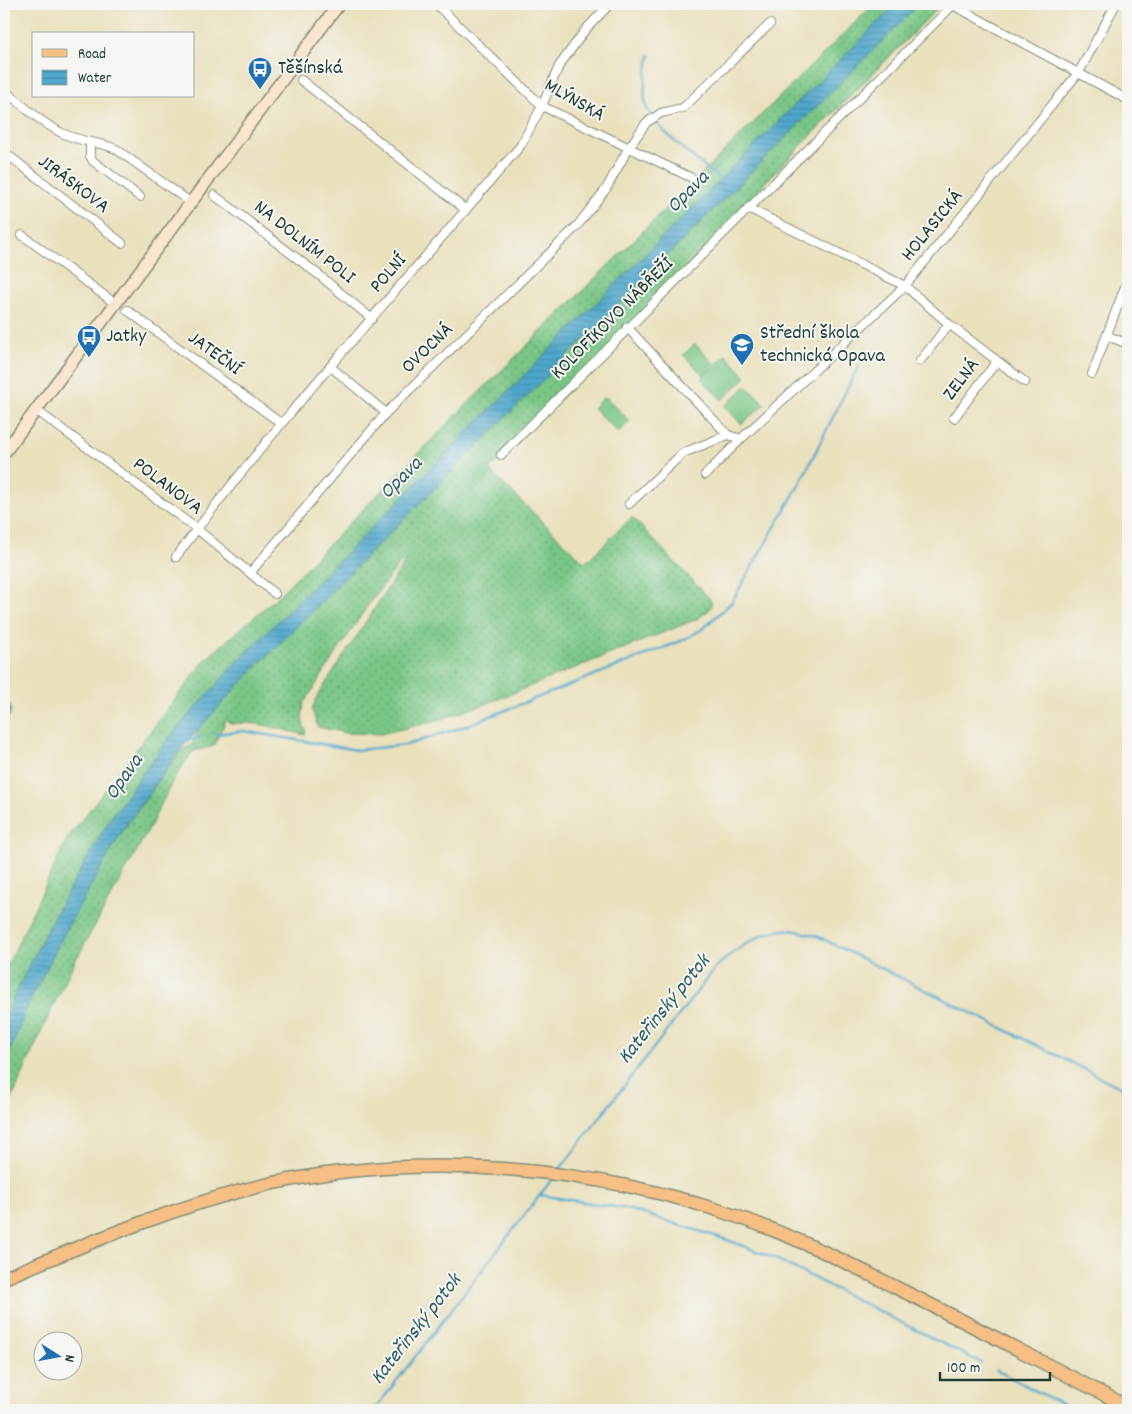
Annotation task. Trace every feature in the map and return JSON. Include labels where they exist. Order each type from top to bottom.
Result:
[{"type":"main road","points":[[4,1278],[153,1218],[208,1200],[270,1184],[333,1173],[426,1167],[472,1167],[582,1176],[710,1207],[774,1230],[828,1253],[986,1332],[1128,1407]]},
{"type":"street","points":[[4,454],[339,4]]},
{"type":"street","name":"MLÝNSKÁ","points":[[436,4],[542,106],[628,149],[694,179]]},
{"type":"street","name":"POLNÍ","points":[[176,557],[282,424],[521,145],[542,106],[559,66],[586,29],[610,4]]},
{"type":"street","points":[[954,4],[1128,100]]},
{"type":"street","name":"KOLOFÍKOVO NÁBŘEŽÍ","points":[[501,455],[627,327],[954,4]]},
{"type":"street","name":"HOLASICKÁ","points":[[705,475],[905,286],[1079,72],[1116,4]]},
{"type":"street","name":"OVOCNÁ","points":[[250,573],[386,413],[577,226],[606,189],[628,149],[646,123],[661,113],[684,108],[770,24]]},
{"type":"street","points":[[301,80],[466,210]]},
{"type":"street","name":"JIRÁSKOVA","points":[[4,90],[51,128],[65,135],[116,149],[190,202]]},
{"type":"street","name":"JIRÁSKOVA","points":[[90,142],[90,156],[93,161],[140,197]]},
{"type":"street","name":"JIRÁSKOVA","points":[[4,152],[122,243]]},
{"type":"street","name":"NA DOLNÍM POLI","points":[[214,194],[319,275],[372,319]]},
{"type":"street","points":[[748,208],[905,286]]},
{"type":"street","points":[[22,235],[116,304]]},
{"type":"street","points":[[1092,374],[1128,279]]},
{"type":"street","name":"ZELNÁ","points":[[905,286],[948,324],[1025,382]]},
{"type":"street","name":"JATEČNÍ","points":[[127,310],[282,424]]},
{"type":"street","points":[[920,361],[948,324]]},
{"type":"street","points":[[627,327],[728,435],[741,439]]},
{"type":"street","points":[[1108,336],[1128,344]]},
{"type":"street","name":"ZELNÁ","points":[[954,418],[996,361]]},
{"type":"street","points":[[331,367],[386,413]]},
{"type":"street","name":"POLANOVA","points":[[36,410],[197,529],[275,594]]},
{"type":"street","points":[[629,504],[683,453],[728,435]]},
{"type":"green space","points":[[874,4],[896,4],[233,666],[167,740],[110,819],[53,918],[13,998],[4,1022],[4,976],[67,839],[206,659],[278,596],[442,429]]},
{"type":"green space","points":[[919,4],[942,4],[777,170],[632,327],[489,470],[585,563],[632,517],[710,599],[712,605],[708,611],[697,619],[486,704],[435,721],[381,734],[346,733],[318,727],[312,710],[317,697],[406,560],[399,564],[368,605],[304,703],[302,720],[306,730],[305,735],[260,724],[232,724],[226,720],[214,746],[193,751],[173,780],[150,827],[73,965],[4,1117],[4,1062],[23,1015],[61,937],[114,843],[181,750],[192,745],[198,730],[245,678]]},
{"type":"green space","points":[[695,344],[714,363],[703,375],[683,355]]},
{"type":"green space","points":[[726,355],[746,377],[722,400],[701,378]]},
{"type":"green space","points":[[746,386],[765,404],[742,424],[724,407]]},
{"type":"green space","points":[[603,398],[607,398],[630,421],[618,433],[593,408]]},
{"type":"water","points":[[896,4],[919,4],[245,678],[180,750],[124,828],[68,926],[28,1005],[4,1066],[4,1022],[13,998],[53,918],[110,819],[167,740],[233,666]]},
{"type":"water","points":[[4,698],[11,710],[4,722]]},
{"type":"waterway","name":"Opava","points":[[650,55],[645,82],[645,102],[652,117],[669,136],[721,180]]},
{"type":"waterway","points":[[216,734],[243,731],[357,750],[406,745],[463,727],[681,641],[701,630],[731,603],[798,487],[859,365]]},
{"type":"waterway","points":[[186,741],[201,737]]},
{"type":"waterway","name":"Kateřinský potok","points":[[560,1169],[717,966],[750,941],[780,930],[793,930],[817,936],[1128,1091]]},
{"type":"waterway","name":"Kateřinský potok","points":[[374,1410],[553,1178]]},
{"type":"waterway","points":[[540,1195],[627,1209],[725,1239],[774,1258],[981,1363]]},
{"type":"waterway","points":[[996,1370],[1073,1410]]},
{"type":"place","name":"Těšínská","points":[[260,90]]},
{"type":"place","name":"Jatky","points":[[89,358]]},
{"type":"place","name":"Střední škola technická Opava","points":[[742,366]]}]
